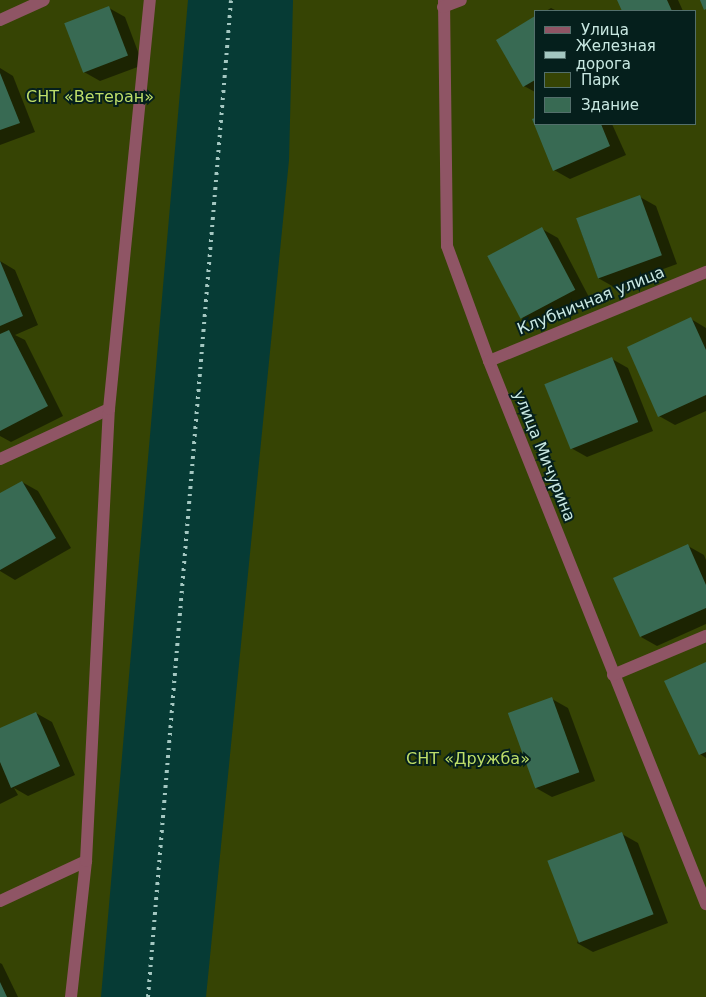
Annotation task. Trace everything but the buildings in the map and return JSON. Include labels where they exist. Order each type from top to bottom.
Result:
[{"type":"street","points":[[0,20],[44,0]]},
{"type":"street","points":[[71,997],[86,861],[109,409],[150,0]]},
{"type":"street","points":[[444,4],[461,0]]},
{"type":"street","name":"улица Мичурина","points":[[444,4],[447,246],[489,361],[706,904]]},
{"type":"street","name":"Клубничная улица","points":[[489,361],[706,272]]},
{"type":"street","points":[[0,459],[109,409]]},
{"type":"street","points":[[613,675],[706,636]]},
{"type":"street","points":[[0,901],[86,861]]},
{"type":"green space","name":"СНТ «Ветеран»","points":[[0,0],[188,0],[101,997],[0,997]]},
{"type":"green space","name":"СНТ «Дружба»","points":[[293,0],[706,0],[706,997],[206,997],[289,160]]},
{"type":"railway","points":[[148,997],[231,0]]}]
